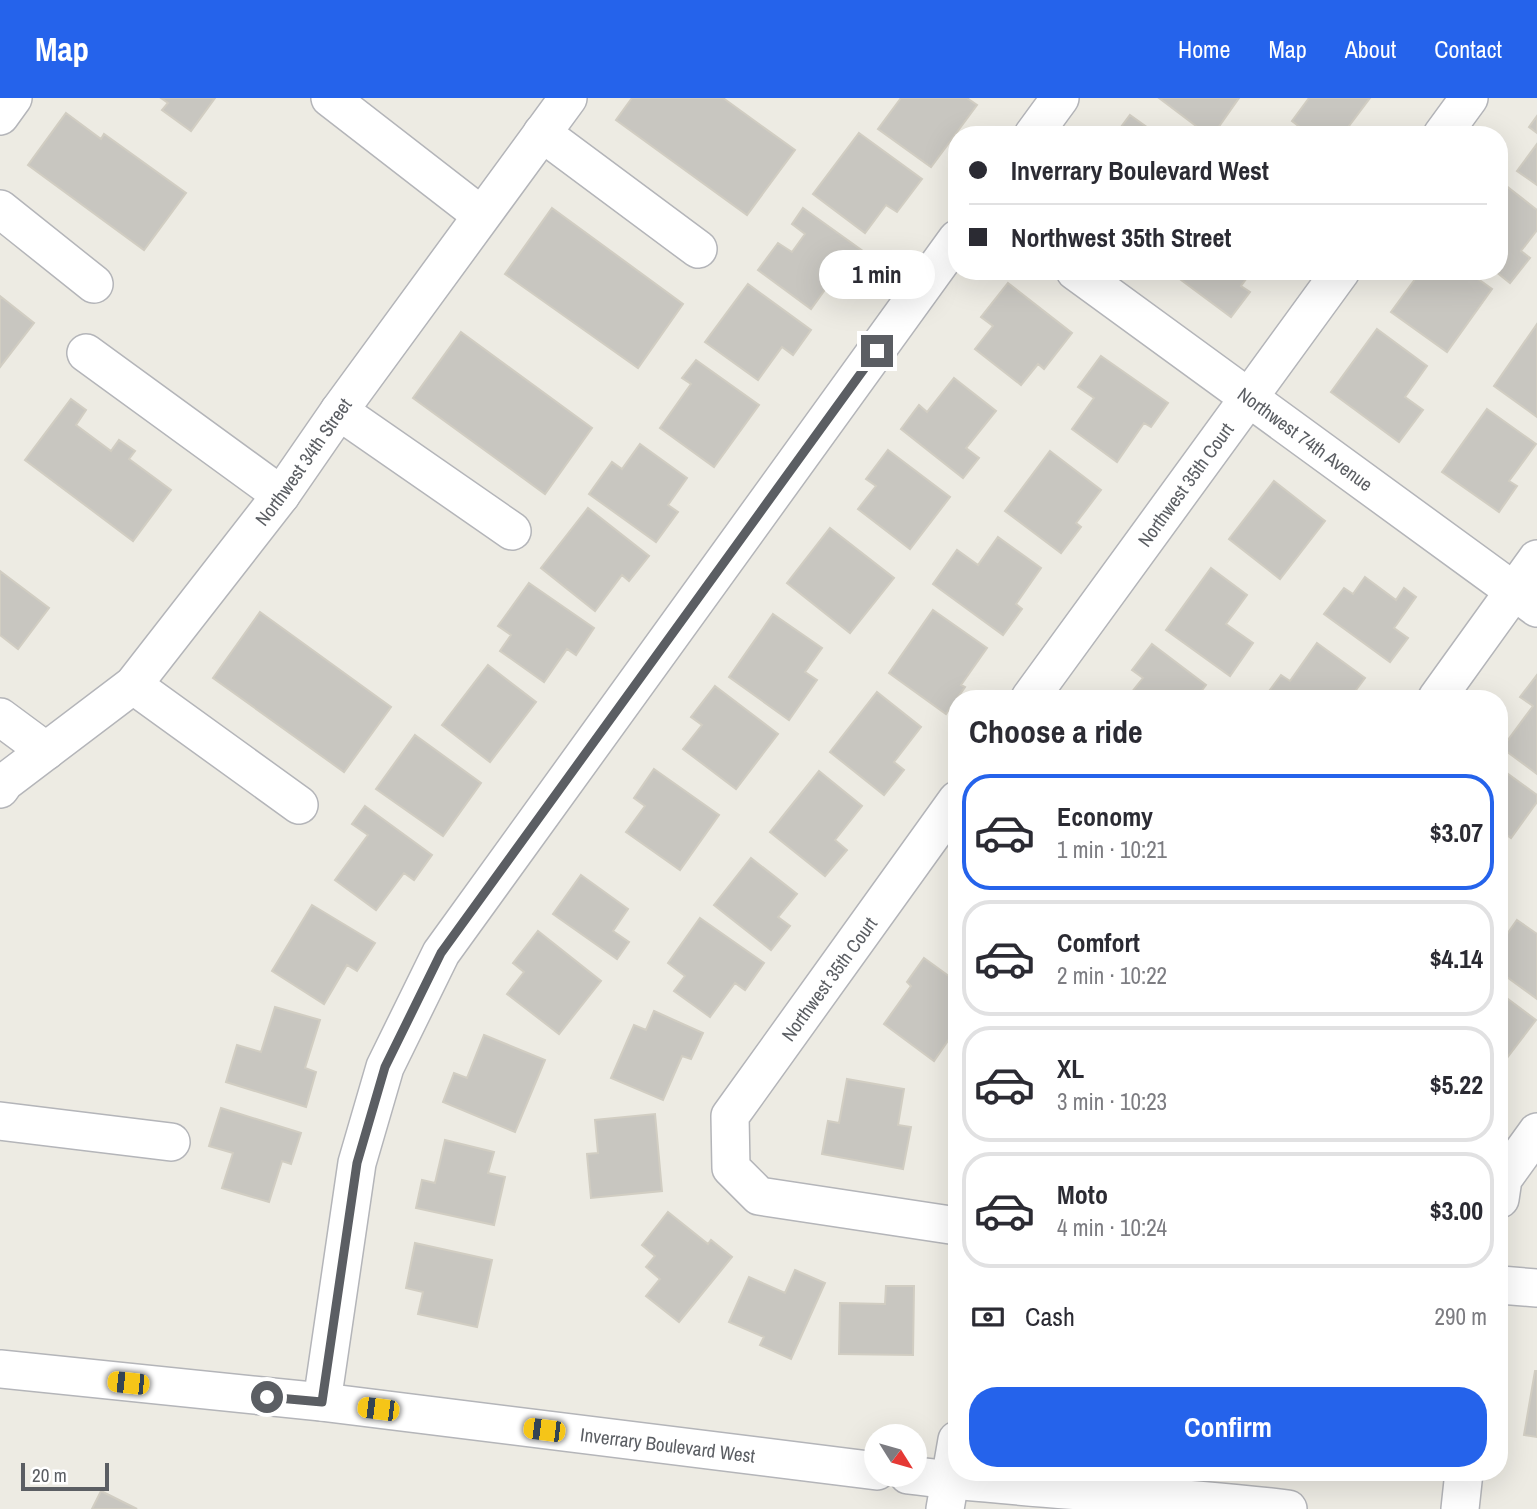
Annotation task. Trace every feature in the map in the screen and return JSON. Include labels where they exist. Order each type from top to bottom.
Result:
[{"type":"street","points":[[0,116],[13,98]]},
{"type":"street","points":[[330,98],[481,215]]},
{"type":"street","name":"Northwest 34th Street","points":[[0,789],[5,782],[133,685],[281,495],[339,411],[568,98]]},
{"type":"street","points":[[1040,126],[1060,98]]},
{"type":"street","points":[[1449,126],[1469,98]]},
{"type":"street","points":[[542,133],[698,249]]},
{"type":"street","points":[[0,209],[94,284]]},
{"type":"street","points":[[322,1402],[357,1163],[385,1067],[441,953],[948,251]]},
{"type":"street","name":"Northwest 74th Avenue","points":[[1087,280],[1525,599]]},
{"type":"street","name":"Northwest 35th Court","points":[[1037,690],[1333,280]]},
{"type":"street","points":[[86,353],[281,495]]},
{"type":"street","points":[[339,411],[512,531]]},
{"type":"street","points":[[1444,690],[1525,599],[1537,559]]},
{"type":"street","points":[[133,685],[299,805]]},
{"type":"street","points":[[0,717],[46,751]]},
{"type":"street","name":"Northwest 35th Court","points":[[948,813],[730,1116],[731,1168],[759,1196],[948,1225]]},
{"type":"street","points":[[0,1121],[171,1142]]},
{"type":"street","points":[[1508,1172],[1537,1132]]},
{"type":"street","points":[[1508,1286],[1537,1288]]},
{"type":"street","name":"Inverrary Boulevard West","points":[[0,1368],[322,1402],[864,1469]]},
{"type":"street","points":[[1460,1509],[1463,1481]]},
{"type":"street","points":[[928,1485],[947,1495],[1018,1487],[1203,1499],[1288,1509]]},
{"type":"building","points":[[161,98],[215,98],[191,131],[162,110],[168,103]]},
{"type":"building","points":[[632,98],[723,98],[795,150],[747,215],[616,120]]},
{"type":"building","points":[[901,98],[967,98],[977,105],[961,126],[948,126],[948,144],[931,167],[878,129]]},
{"type":"building","points":[[1159,98],[1239,98],[1219,126],[1196,126]]},
{"type":"building","points":[[1309,98],[1370,98],[1349,126],[1298,126],[1292,121]]},
{"type":"building","points":[[66,113],[101,139],[104,134],[186,193],[144,250],[28,165]]},
{"type":"building","points":[[1130,115],[1145,126],[1122,126]]},
{"type":"building","points":[[1537,116],[1537,133],[1529,127]]},
{"type":"building","points":[[859,133],[922,179],[897,212],[886,205],[865,233],[813,194]]},
{"type":"building","points":[[1537,144],[1537,185],[1517,171]]},
{"type":"building","points":[[1508,187],[1537,210],[1537,230],[1521,251],[1530,258],[1510,283],[1506,280]]},
{"type":"building","points":[[552,208],[683,304],[638,368],[505,274]]},
{"type":"building","points":[[803,208],[867,254],[848,280],[837,273],[811,309],[758,270],[778,243],[792,252],[805,234],[792,224]]},
{"type":"building","points":[[1181,280],[1245,280],[1241,286],[1250,292],[1231,317]]},
{"type":"building","points":[[1414,280],[1480,280],[1492,289],[1447,352],[1391,312]]},
{"type":"building","points":[[1008,283],[1072,333],[1044,369],[1038,364],[1021,385],[975,349],[993,326],[981,317]]},
{"type":"building","points":[[748,284],[811,330],[793,355],[782,347],[758,380],[705,342]]},
{"type":"building","points":[[0,296],[34,323],[0,367]]},
{"type":"building","points":[[1537,324],[1537,417],[1494,386]]},
{"type":"building","points":[[1377,329],[1427,366],[1405,397],[1423,410],[1399,442],[1331,392]]},
{"type":"building","points":[[461,332],[592,428],[545,494],[413,398]]},
{"type":"building","points":[[1101,356],[1168,403],[1151,427],[1144,423],[1117,462],[1072,429],[1094,398],[1078,387]]},
{"type":"building","points":[[696,360],[759,405],[714,467],[660,428],[691,384],[682,378]]},
{"type":"building","points":[[954,378],[996,411],[966,448],[979,458],[963,478],[901,429],[919,405],[927,412]]},
{"type":"building","points":[[71,399],[86,410],[76,425],[111,451],[119,440],[135,451],[129,459],[171,490],[133,541],[25,460]]},
{"type":"building","points":[[1487,409],[1536,444],[1509,481],[1517,486],[1499,512],[1442,472]]},
{"type":"building","points":[[640,444],[687,478],[668,505],[678,512],[656,542],[589,494],[612,462],[622,469]]},
{"type":"building","points":[[888,450],[950,497],[910,549],[858,509],[876,486],[866,479]]},
{"type":"building","points":[[1050,451],[1101,490],[1076,523],[1081,527],[1061,553],[1005,511]]},
{"type":"building","points":[[1274,481],[1325,521],[1280,579],[1229,539]]},
{"type":"building","points":[[588,508],[649,556],[629,581],[622,575],[595,611],[541,568]]},
{"type":"building","points":[[830,528],[894,578],[850,633],[787,583]]},
{"type":"building","points":[[998,537],[1041,568],[1016,604],[1022,609],[1003,635],[933,584],[957,550],[978,565]]},
{"type":"building","points":[[1211,568],[1247,595],[1226,624],[1253,643],[1230,676],[1166,630]]},
{"type":"building","points":[[0,571],[49,608],[18,649],[0,635]]},
{"type":"building","points":[[1365,577],[1396,600],[1404,588],[1416,597],[1394,628],[1408,638],[1390,662],[1324,614],[1344,588],[1353,594]]},
{"type":"building","points":[[529,583],[594,628],[576,655],[567,649],[544,682],[500,651],[511,635],[498,626]]},
{"type":"building","points":[[933,610],[987,648],[961,685],[965,687],[963,690],[948,690],[946,714],[889,673]]},
{"type":"building","points":[[260,612],[391,707],[344,772],[213,678]]},
{"type":"building","points":[[773,614],[822,648],[805,672],[817,680],[789,720],[729,677]]},
{"type":"building","points":[[1317,643],[1365,678],[1356,690],[1270,690],[1281,675],[1290,681]]},
{"type":"building","points":[[1152,644],[1206,685],[1202,690],[1133,690],[1143,678],[1132,670]]},
{"type":"building","points":[[488,665],[536,702],[490,762],[442,725]]},
{"type":"building","points":[[1537,675],[1537,774],[1508,752],[1508,740],[1533,706],[1520,697]]},
{"type":"building","points":[[715,686],[778,734],[736,789],[683,749],[702,725],[691,717]]},
{"type":"building","points":[[877,692],[921,727],[894,762],[904,770],[884,795],[830,752]]},
{"type":"building","points":[[415,735],[481,783],[443,836],[376,789]]},
{"type":"building","points":[[654,769],[719,815],[680,870],[626,832],[645,806],[634,798]]},
{"type":"building","points":[[819,771],[862,806],[835,840],[847,850],[825,876],[770,832]]},
{"type":"building","points":[[1508,774],[1537,795],[1537,802],[1511,838],[1508,836]]},
{"type":"building","points":[[365,806],[432,855],[414,880],[404,873],[376,910],[335,880],[368,835],[352,824]]},
{"type":"building","points":[[751,858],[797,894],[778,917],[790,926],[771,950],[714,905]]},
{"type":"building","points":[[581,875],[628,909],[613,931],[629,942],[617,959],[553,914]]},
{"type":"building","points":[[312,905],[375,943],[357,971],[347,965],[324,1004],[272,971]]},
{"type":"building","points":[[700,918],[764,963],[745,990],[735,983],[710,1017],[674,991],[685,976],[668,963]]},
{"type":"building","points":[[1517,920],[1537,934],[1537,999],[1508,978],[1508,933]]},
{"type":"building","points":[[538,931],[601,981],[559,1034],[507,994],[524,972],[513,963]]},
{"type":"building","points":[[924,958],[948,975],[948,1041],[934,1061],[884,1024],[911,986],[907,982]]},
{"type":"building","points":[[1508,999],[1536,1020],[1508,1057]]},
{"type":"building","points":[[275,1007],[320,1020],[305,1068],[316,1072],[306,1107],[226,1082],[237,1045],[261,1052]]},
{"type":"building","points":[[654,1011],[703,1033],[691,1059],[682,1056],[663,1100],[611,1078],[634,1025],[646,1030]]},
{"type":"building","points":[[484,1035],[545,1060],[515,1132],[443,1102],[454,1073],[467,1078]]},
{"type":"building","points":[[847,1079],[904,1089],[898,1125],[911,1127],[903,1169],[822,1154],[828,1121],[839,1123]]},
{"type":"building","points":[[221,1108],[301,1133],[291,1164],[282,1161],[269,1202],[222,1188],[233,1153],[209,1146]]},
{"type":"building","points":[[655,1114],[662,1191],[591,1198],[587,1154],[598,1153],[595,1120]]},
{"type":"building","points":[[445,1140],[494,1152],[488,1173],[505,1177],[494,1225],[416,1208],[422,1180],[435,1183]]},
{"type":"building","points":[[668,1212],[708,1244],[711,1240],[732,1257],[679,1322],[646,1296],[660,1279],[646,1267],[655,1256],[642,1245]]},
{"type":"building","points":[[415,1243],[492,1260],[477,1327],[418,1314],[423,1292],[406,1288]]},
{"type":"building","points":[[795,1270],[825,1283],[791,1359],[760,1345],[764,1337],[729,1322],[749,1277],[785,1293]]},
{"type":"building","points":[[886,1286],[914,1286],[913,1355],[839,1354],[840,1303],[885,1304]]},
{"type":"building","points":[[1537,1371],[1537,1437],[1524,1435]]},
{"type":"building","points":[[101,1491],[137,1509],[92,1509]]},
{"type":"route","points":[[267,1397],[322,1402],[357,1163],[385,1067],[441,953],[877,351]]}]
